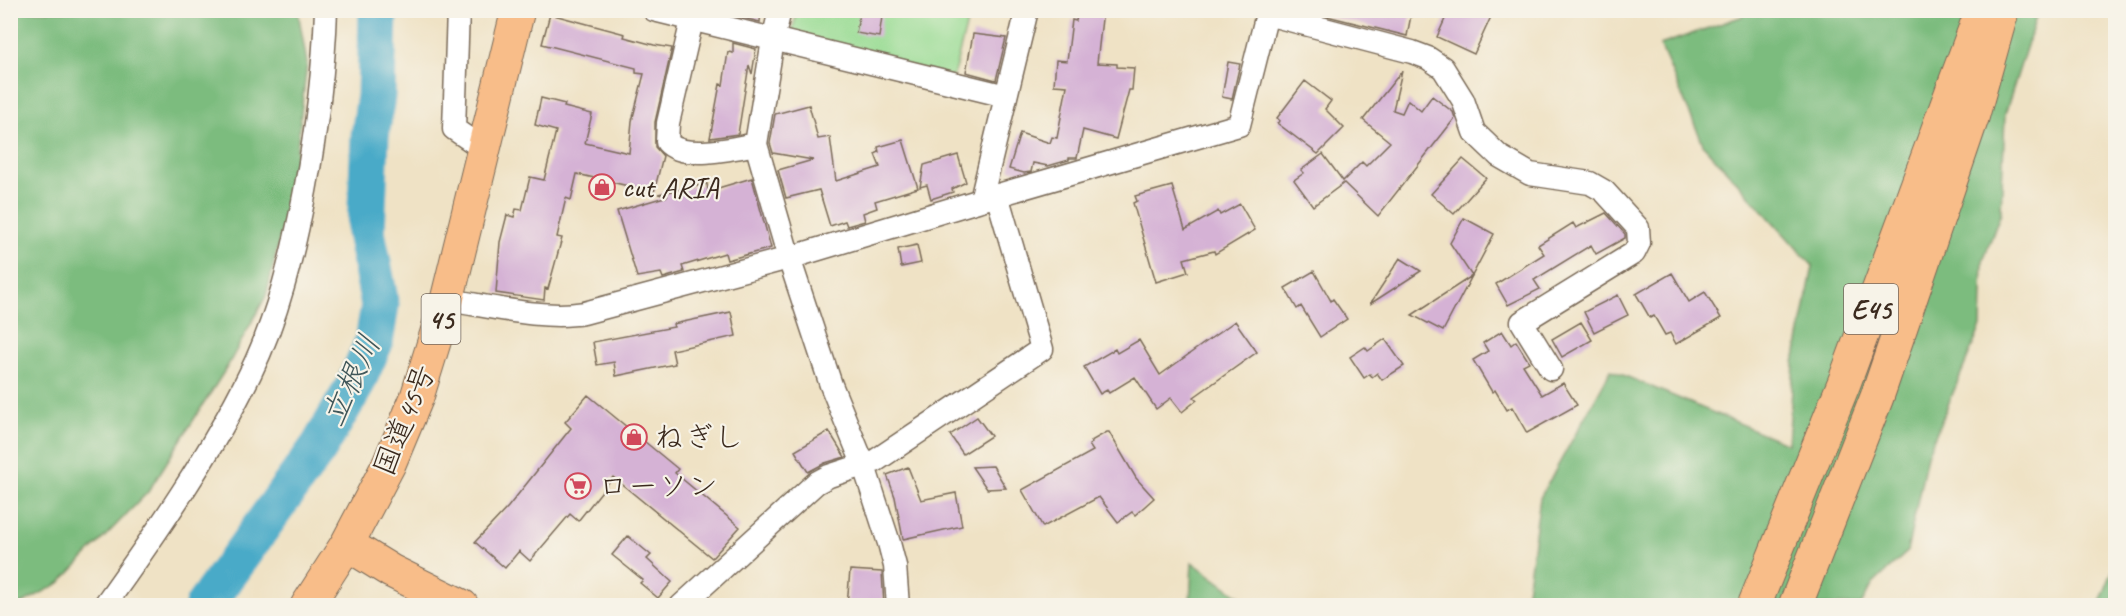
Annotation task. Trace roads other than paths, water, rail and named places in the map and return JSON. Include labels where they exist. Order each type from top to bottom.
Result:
[{"type":"highway","name":"国道45号","points":[[307,606],[347,544],[389,464],[417,397],[447,300],[518,10]]},
{"type":"highway","name":"E45","points":[[1754,606],[1844,383],[1982,10]]},
{"type":"highway","name":"E45","points":[[1795,606],[1877,397],[1972,118],[2002,10]]},
{"type":"highway","points":[[347,544],[391,571],[462,606]]},
{"type":"street","points":[[104,606],[150,542],[215,438],[250,373],[275,310],[294,246],[315,135],[325,43],[326,10]]},
{"type":"street","points":[[458,10],[454,129],[485,150]]},
{"type":"street","points":[[654,10],[1006,96]]},
{"type":"street","points":[[780,10],[756,144],[789,258],[831,385],[864,466],[889,543],[895,566],[898,606]]},
{"type":"street","points":[[681,606],[816,483],[829,476],[875,461],[1042,349],[989,197],[1006,96],[1027,10]]},
{"type":"street","points":[[447,300],[566,316],[584,313],[789,258],[989,197],[1239,125],[1268,12],[1428,58],[1443,68],[1453,81],[1463,100],[1474,132],[1499,156],[1530,174],[1590,183],[1604,191],[1638,228],[1640,243],[1634,253],[1522,322],[1551,369]]},
{"type":"street","points":[[692,20],[668,123],[667,142],[672,147],[685,150],[715,152],[756,144]]},
{"type":"waterway","name":"立根川","points":[[204,606],[319,447],[354,387],[374,342],[380,305],[366,232],[370,136],[376,96],[378,10]]},
{"type":"place","name":"cut ARIA","points":[[602,187]]},
{"type":"place","name":"ねぎし","points":[[634,437]]},
{"type":"place","name":"ローソン","points":[[578,486]]}]
